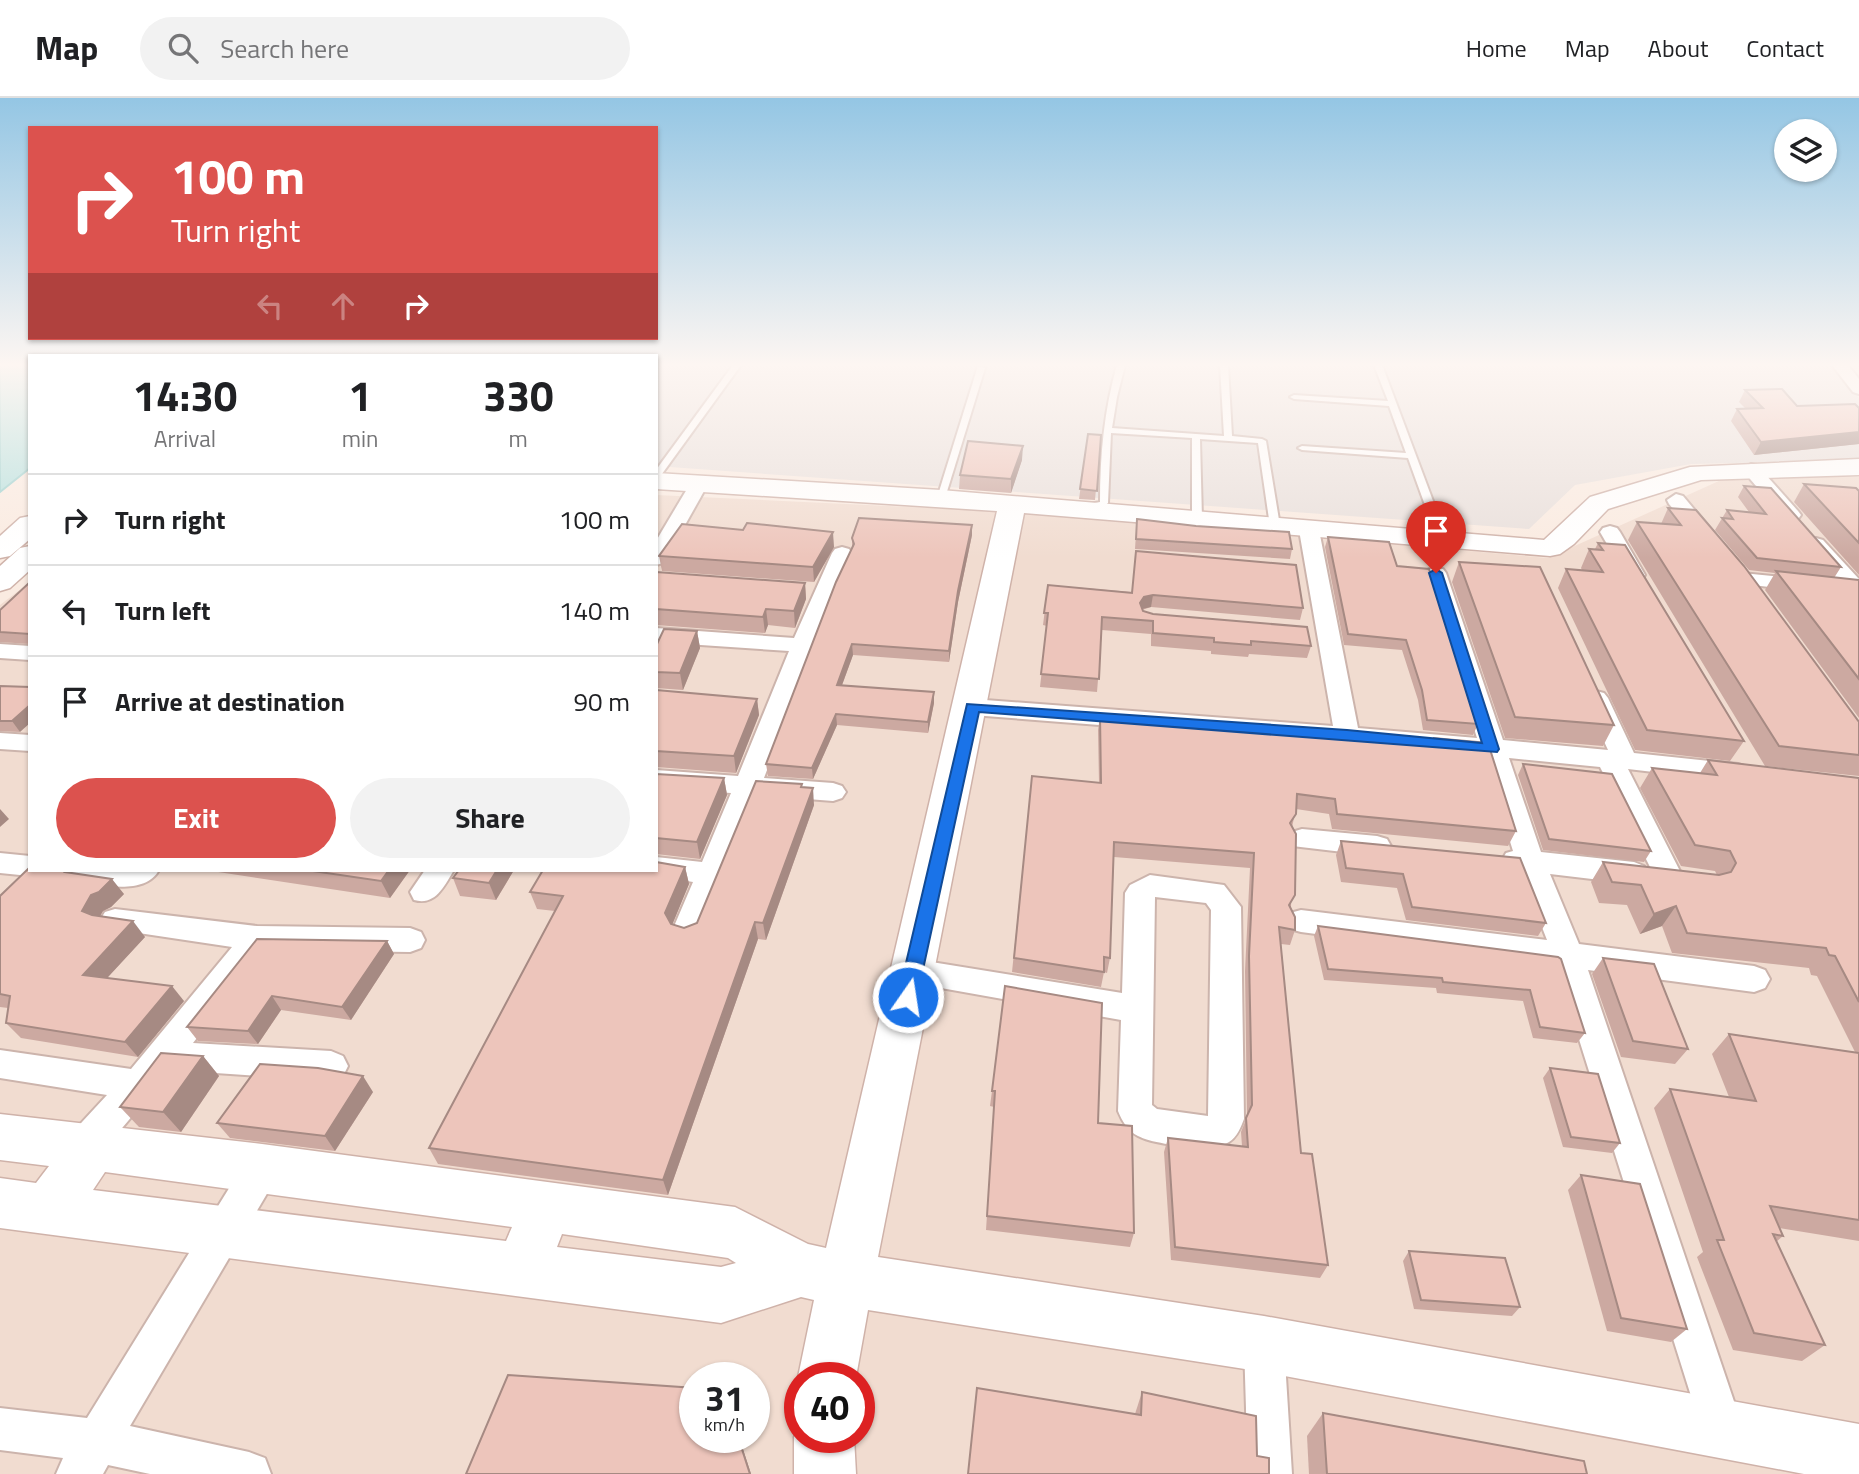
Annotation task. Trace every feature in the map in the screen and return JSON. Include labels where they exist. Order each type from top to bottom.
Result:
[{"type":"street","points":[[658,479],[699,484],[1015,502],[1309,530],[1550,548],[1564,538],[1599,503],[1699,472],[1859,467]]},
{"type":"street","points":[[1751,469],[1858,591]]},
{"type":"street","points":[[658,556],[699,484]]},
{"type":"street","points":[[1675,500],[1758,600]]},
{"type":"street","points":[[826,1362],[823,1275],[914,971],[1015,502]]},
{"type":"street","points":[[0,550],[28,526]]},
{"type":"street","points":[[1309,530],[1331,632],[1347,734]]},
{"type":"street","points":[[1609,531],[1644,590]]},
{"type":"street","points":[[687,932],[823,592],[842,553]]},
{"type":"street","points":[[0,582],[28,556]]},
{"type":"street","points":[[1291,569],[1318,572]]},
{"type":"street","points":[[1436,573],[1491,749],[1530,861],[1568,955],[1723,1431]]},
{"type":"street","points":[[1742,579],[1858,591]]},
{"type":"street","points":[[795,590],[823,592]]},
{"type":"street","points":[[1303,630],[1331,632]]},
{"type":"street","points":[[658,635],[802,645]]},
{"type":"street","points":[[0,651],[28,653]]},
{"type":"street","points":[[1490,857],[1681,879],[1617,759],[1585,676]]},
{"type":"street","points":[[751,705],[778,707]]},
{"type":"street","points":[[972,707],[1347,734],[1617,759],[1761,776],[1741,752]]},
{"type":"street","points":[[0,741],[28,743]]},
{"type":"street","points":[[658,779],[833,792]]},
{"type":"street","points":[[1302,839],[1409,849]]},
{"type":"street","points":[[658,867],[711,874]]},
{"type":"street","points":[[90,872],[133,876],[141,872]]},
{"type":"street","points":[[1150,886],[1214,893],[1226,907],[1227,1119],[1218,1130],[1207,1132],[1149,1124],[1135,1111],[1138,1009],[1140,893],[1150,886]]},
{"type":"street","points":[[115,920],[257,938],[410,940]]},
{"type":"street","points":[[1301,921],[1754,979]]},
{"type":"street","points":[[24,1206],[88,1148],[257,938]]},
{"type":"street","points":[[914,971],[1138,1009]]},
{"type":"street","points":[[164,1055],[331,1066]]},
{"type":"street","points":[[0,1064],[139,1085]]},
{"type":"street","points":[[0,1137],[262,1168],[735,1233],[823,1275],[1264,1344],[1723,1431],[1859,1454]]},
{"type":"street","points":[[88,1458],[262,1168]]},
{"type":"street","points":[[24,1206],[721,1295],[823,1275]]},
{"type":"street","points":[[521,1270],[546,1207]]},
{"type":"street","points":[[1264,1344],[1270,1474]]},
{"type":"street","points":[[0,1429],[88,1458],[249,1474]]},
{"type":"street","points":[[824,1453],[825,1474]]},
{"type":"lane","points":[[658,476],[691,429]]},
{"type":"lane","points":[[941,498],[962,429]]},
{"type":"lane","points":[[1228,429],[1228,438]]},
{"type":"lane","points":[[1402,429],[1443,541]]},
{"type":"lane","points":[[1015,502],[1100,506],[1104,503],[1104,457],[1109,430],[1228,438],[1264,443],[1275,526]]},
{"type":"lane","points":[[1196,436],[1197,519]]},
{"type":"lane","points":[[1302,448],[1412,456]]},
{"type":"shaded area","points":[[658,429],[1859,429],[1859,460],[1691,464],[1575,485],[1529,529],[658,466]]},
{"type":"shaded area","points":[[1730,476],[1859,477],[1859,1474],[0,1474],[0,605],[28,584],[28,872],[658,872],[658,495],[1036,513],[1548,558]]},
{"type":"water","points":[[0,429],[28,429],[28,470],[0,492]]},
{"type":"building","points":[[1752,429],[1859,429],[1859,432],[1761,442]]},
{"type":"building","points":[[1088,434],[1101,435],[1097,491],[1080,489]]},
{"type":"building","points":[[968,441],[1023,446],[1011,479],[960,475]]},
{"type":"building","points":[[1804,484],[1856,488],[1859,491],[1859,543]]},
{"type":"building","points":[[1744,486],[1771,488],[1841,567],[1757,558],[1722,518],[1733,519],[1727,510],[1766,514]]},
{"type":"building","points":[[1668,508],[1696,510],[1744,566],[1859,722],[1859,755],[1779,746],[1637,522],[1681,525]]},
{"type":"building","points":[[859,518],[972,525],[949,651],[852,644],[837,685],[934,692],[928,722],[836,714],[812,768],[766,764],[836,582],[854,544],[852,538]]},
{"type":"building","points":[[1137,519],[1289,532],[1292,549],[1136,539]]},
{"type":"building","points":[[747,523],[833,532],[813,567],[659,556],[682,524],[743,530]]},
{"type":"building","points":[[1328,537],[1389,542],[1397,566],[1429,569],[1478,724],[1427,720],[1422,690],[1406,640],[1348,634]]},
{"type":"building","points":[[1598,543],[1625,545],[1744,741],[1647,730],[1566,569],[1603,572],[1589,549],[1603,550]]},
{"type":"building","points":[[1136,551],[1296,565],[1303,608],[1153,595],[1144,597],[1140,603],[1143,611],[1153,614],[1307,627],[1311,646],[1251,641],[1251,645],[1214,642],[1214,638],[1153,633],[1153,621],[1102,617],[1099,679],[1041,674],[1048,613],[1044,613],[1048,585],[1132,593]]},
{"type":"building","points":[[1459,562],[1540,567],[1614,725],[1515,717]]},
{"type":"building","points":[[1776,571],[1859,580],[1859,679]]},
{"type":"building","points":[[658,572],[805,583],[794,611],[766,609],[763,617],[658,609]]},
{"type":"building","points":[[28,584],[28,634],[0,632],[0,610]]},
{"type":"building","points":[[664,629],[697,631],[680,673],[658,672],[658,642]]},
{"type":"building","points":[[0,686],[28,687],[28,707],[12,721],[0,721]]},
{"type":"building","points":[[658,690],[757,699],[734,756],[658,751]]},
{"type":"building","points":[[1100,716],[1435,746],[1434,738],[1488,743],[1516,831],[1337,814],[1335,799],[1297,794],[1296,814],[1290,823],[1296,834],[1295,895],[1289,905],[1295,917],[1295,930],[1279,927],[1301,1153],[1312,1154],[1328,1265],[1175,1247],[1168,1138],[1248,1147],[1246,1118],[1252,1105],[1249,956],[1254,853],[1114,842],[1110,958],[1104,957],[1104,972],[1014,958],[1032,776],[1101,783]]},
{"type":"building","points":[[1708,760],[1859,778],[1859,1002],[1835,956],[1829,955],[1826,948],[1687,933],[1676,906],[1654,914],[1641,885],[1612,882],[1603,862],[1719,875],[1731,872],[1736,863],[1730,851],[1695,845],[1652,768],[1717,775]]},
{"type":"building","points":[[1523,764],[1612,774],[1651,851],[1549,839]]},
{"type":"building","points":[[658,774],[724,778],[697,842],[658,838]]},
{"type":"building","points":[[756,781],[802,784],[801,787],[813,788],[763,923],[755,922],[663,1180],[429,1148],[563,896],[530,892],[542,872],[658,872],[658,862],[685,867],[665,913],[671,924],[684,928],[697,923]]},
{"type":"building","points":[[1341,841],[1520,858],[1546,923],[1412,907],[1403,874],[1346,868]]},
{"type":"building","points":[[28,869],[28,872],[65,872],[112,879],[99,892],[91,895],[82,911],[133,921],[83,975],[172,986],[125,1042],[6,1023],[10,996],[0,994],[0,896]]},
{"type":"building","points":[[320,872],[388,872],[381,881]]},
{"type":"building","points":[[458,872],[496,872],[489,883],[453,878]]},
{"type":"building","points":[[1318,926],[1558,957],[1561,959],[1585,1033],[1540,1027],[1530,990],[1443,982],[1442,978],[1328,969]]},
{"type":"building","points":[[257,939],[387,941],[342,1007],[272,996],[248,1031],[187,1027]]},
{"type":"building","points":[[1603,958],[1654,964],[1688,1049],[1633,1041]]},
{"type":"building","points":[[1005,986],[1102,1003],[1098,1123],[1132,1126],[1134,1233],[987,1216],[995,1091],[992,1091]]},
{"type":"building","points":[[1729,1034],[1859,1053],[1859,1220],[1770,1206],[1783,1236],[1773,1234],[1825,1345],[1754,1333],[1717,1240],[1724,1240],[1670,1089],[1756,1101]]},
{"type":"building","points":[[161,1053],[203,1056],[163,1112],[120,1107]]},
{"type":"building","points":[[260,1064],[318,1068],[363,1076],[325,1136],[217,1123]]},
{"type":"building","points":[[1550,1068],[1598,1074],[1620,1143],[1571,1137]]},
{"type":"building","points":[[1581,1175],[1640,1184],[1687,1329],[1621,1318]]},
{"type":"building","points":[[1409,1251],[1505,1258],[1520,1307],[1421,1300]]},
{"type":"building","points":[[508,1375],[679,1387],[679,1453],[743,1453],[750,1474],[466,1474]]},
{"type":"building","points":[[977,1388],[1141,1415],[1142,1392],[1256,1416],[1257,1456],[1269,1458],[1269,1474],[968,1474]]},
{"type":"building","points":[[1323,1413],[1584,1461],[1587,1474],[1327,1474]]},
{"type":"route","points":[[908,997],[972,707],[1347,734],[1491,749],[1436,573]]}]
